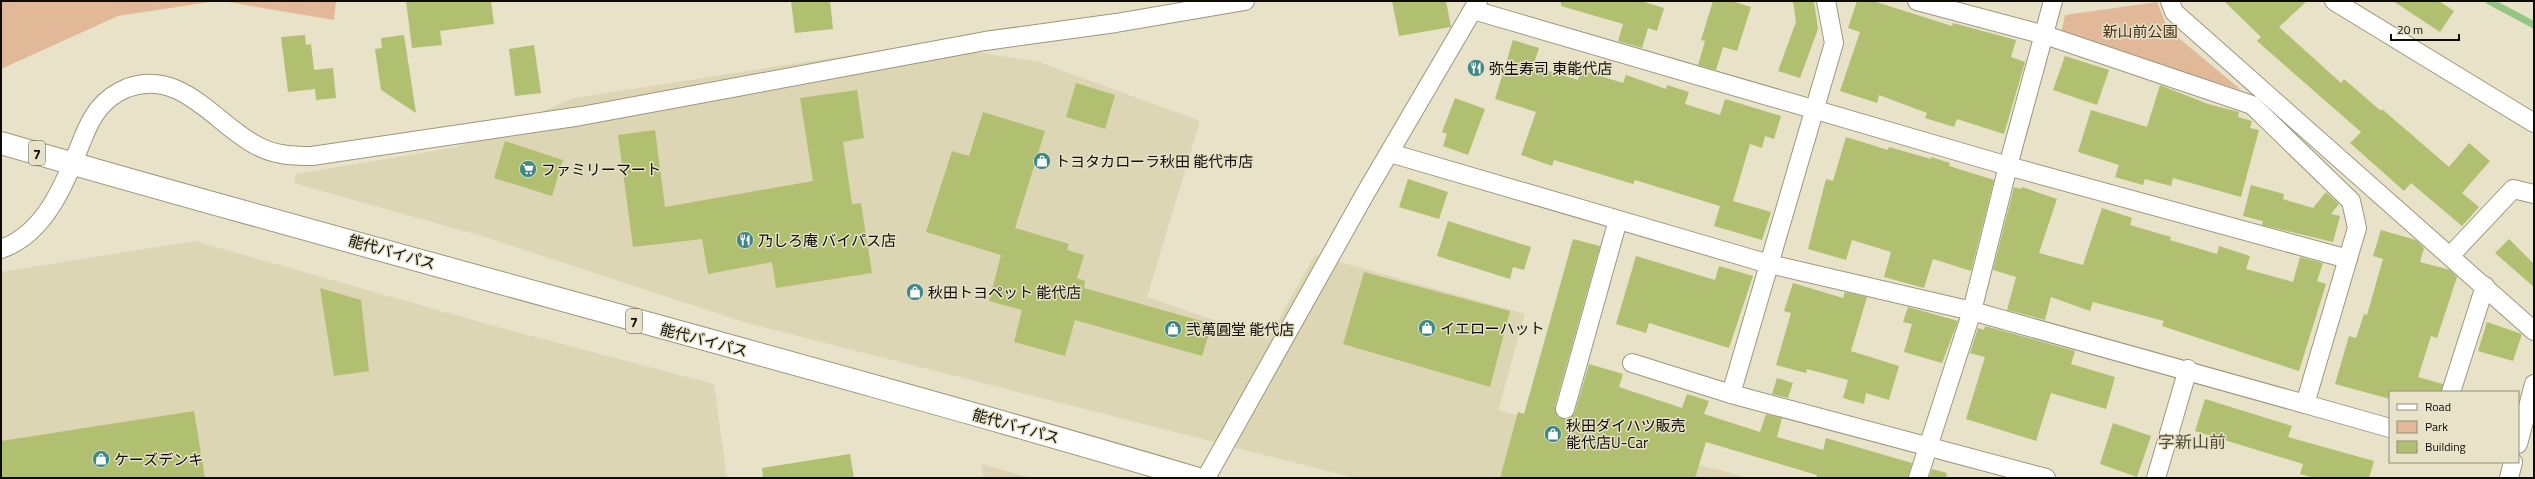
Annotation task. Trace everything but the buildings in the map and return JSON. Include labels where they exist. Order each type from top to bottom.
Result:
[{"type":"highway","name":"7","points":[[1,143],[73,164]]},
{"type":"highway","name":"能代バイパス","points":[[73,164],[416,258],[605,313],[982,416],[1196,478]]},
{"type":"street","points":[[1,249],[14,245],[36,226],[60,190],[73,164],[94,114],[104,101],[120,91],[138,84],[155,84],[184,93],[254,145],[272,152],[290,156],[312,156],[581,116],[985,41],[1116,23],[1246,1]]},
{"type":"street","points":[[1730,394],[1834,43],[1826,1]]},
{"type":"street","points":[[1916,1],[2045,35],[2252,105],[2351,201],[2357,228],[2305,404]]},
{"type":"street","points":[[1918,478],[1927,445],[1972,311],[2008,166],[2045,35],[2053,1]]},
{"type":"street","points":[[2170,1],[2174,12],[2534,331]]},
{"type":"street","points":[[2334,1],[2534,123]]},
{"type":"street","points":[[1206,478],[1365,194],[1475,5],[1814,110],[2008,166],[2348,259]]},
{"type":"street","points":[[1390,153],[1769,264],[1972,311],[2188,370],[2389,428]]},
{"type":"street","points":[[2450,256],[2513,189],[2534,194]]},
{"type":"street","points":[[1565,409],[1618,220]]},
{"type":"street","points":[[2451,391],[2485,286]]},
{"type":"street","points":[[1632,363],[1730,394],[1927,445],[2046,478]]},
{"type":"street","points":[[2156,478],[2188,370]]},
{"type":"street","points":[[2519,440],[2534,384]]},
{"type":"street","points":[[2509,478],[2513,463]]},
{"type":"shaded area","points":[[922,44],[1039,62],[1200,121],[1147,297],[1268,339],[1315,255],[1525,314],[1498,410],[1748,478],[1355,478],[747,323],[485,237],[294,183],[296,174],[457,147],[574,98]]},
{"type":"shaded area","points":[[195,241],[501,328],[714,384],[727,478],[1,478],[1,272]]},
{"type":"shaded area","points":[[981,464],[1030,478],[984,478]]},
{"type":"green space","points":[[1,1],[216,1],[118,16],[1,69]]},
{"type":"green space","points":[[222,1],[336,1],[334,20]]},
{"type":"green space","name":"新山前公園","points":[[2157,2],[2168,29],[2241,90],[2061,34],[2065,15]]},
{"type":"waterway","points":[[2489,1],[2534,25]]},
{"type":"place","name":"弥生寿司 東能代店","points":[[1476,68]]},
{"type":"place","name":"トヨタカローラ秋田 能代市店","points":[[1042,161]]},
{"type":"place","name":"ファミリーマート","points":[[528,169]]},
{"type":"place","name":"乃しろ庵 バイパス店","points":[[745,240]]},
{"type":"place","name":"秋田トヨペット 能代店","points":[[915,292]]},
{"type":"place","name":"イエローハット","points":[[1427,328]]},
{"type":"place","name":"弐萬圓堂 能代店","points":[[1173,329]]},
{"type":"place","name":"秋田ダイハツ販売 能代店U-Car","points":[[1553,434]]},
{"type":"place","name":"ケーズデンキ","points":[[101,459]]},
{"type":"district","name":"字新山前","points":[[2192,442]]}]
